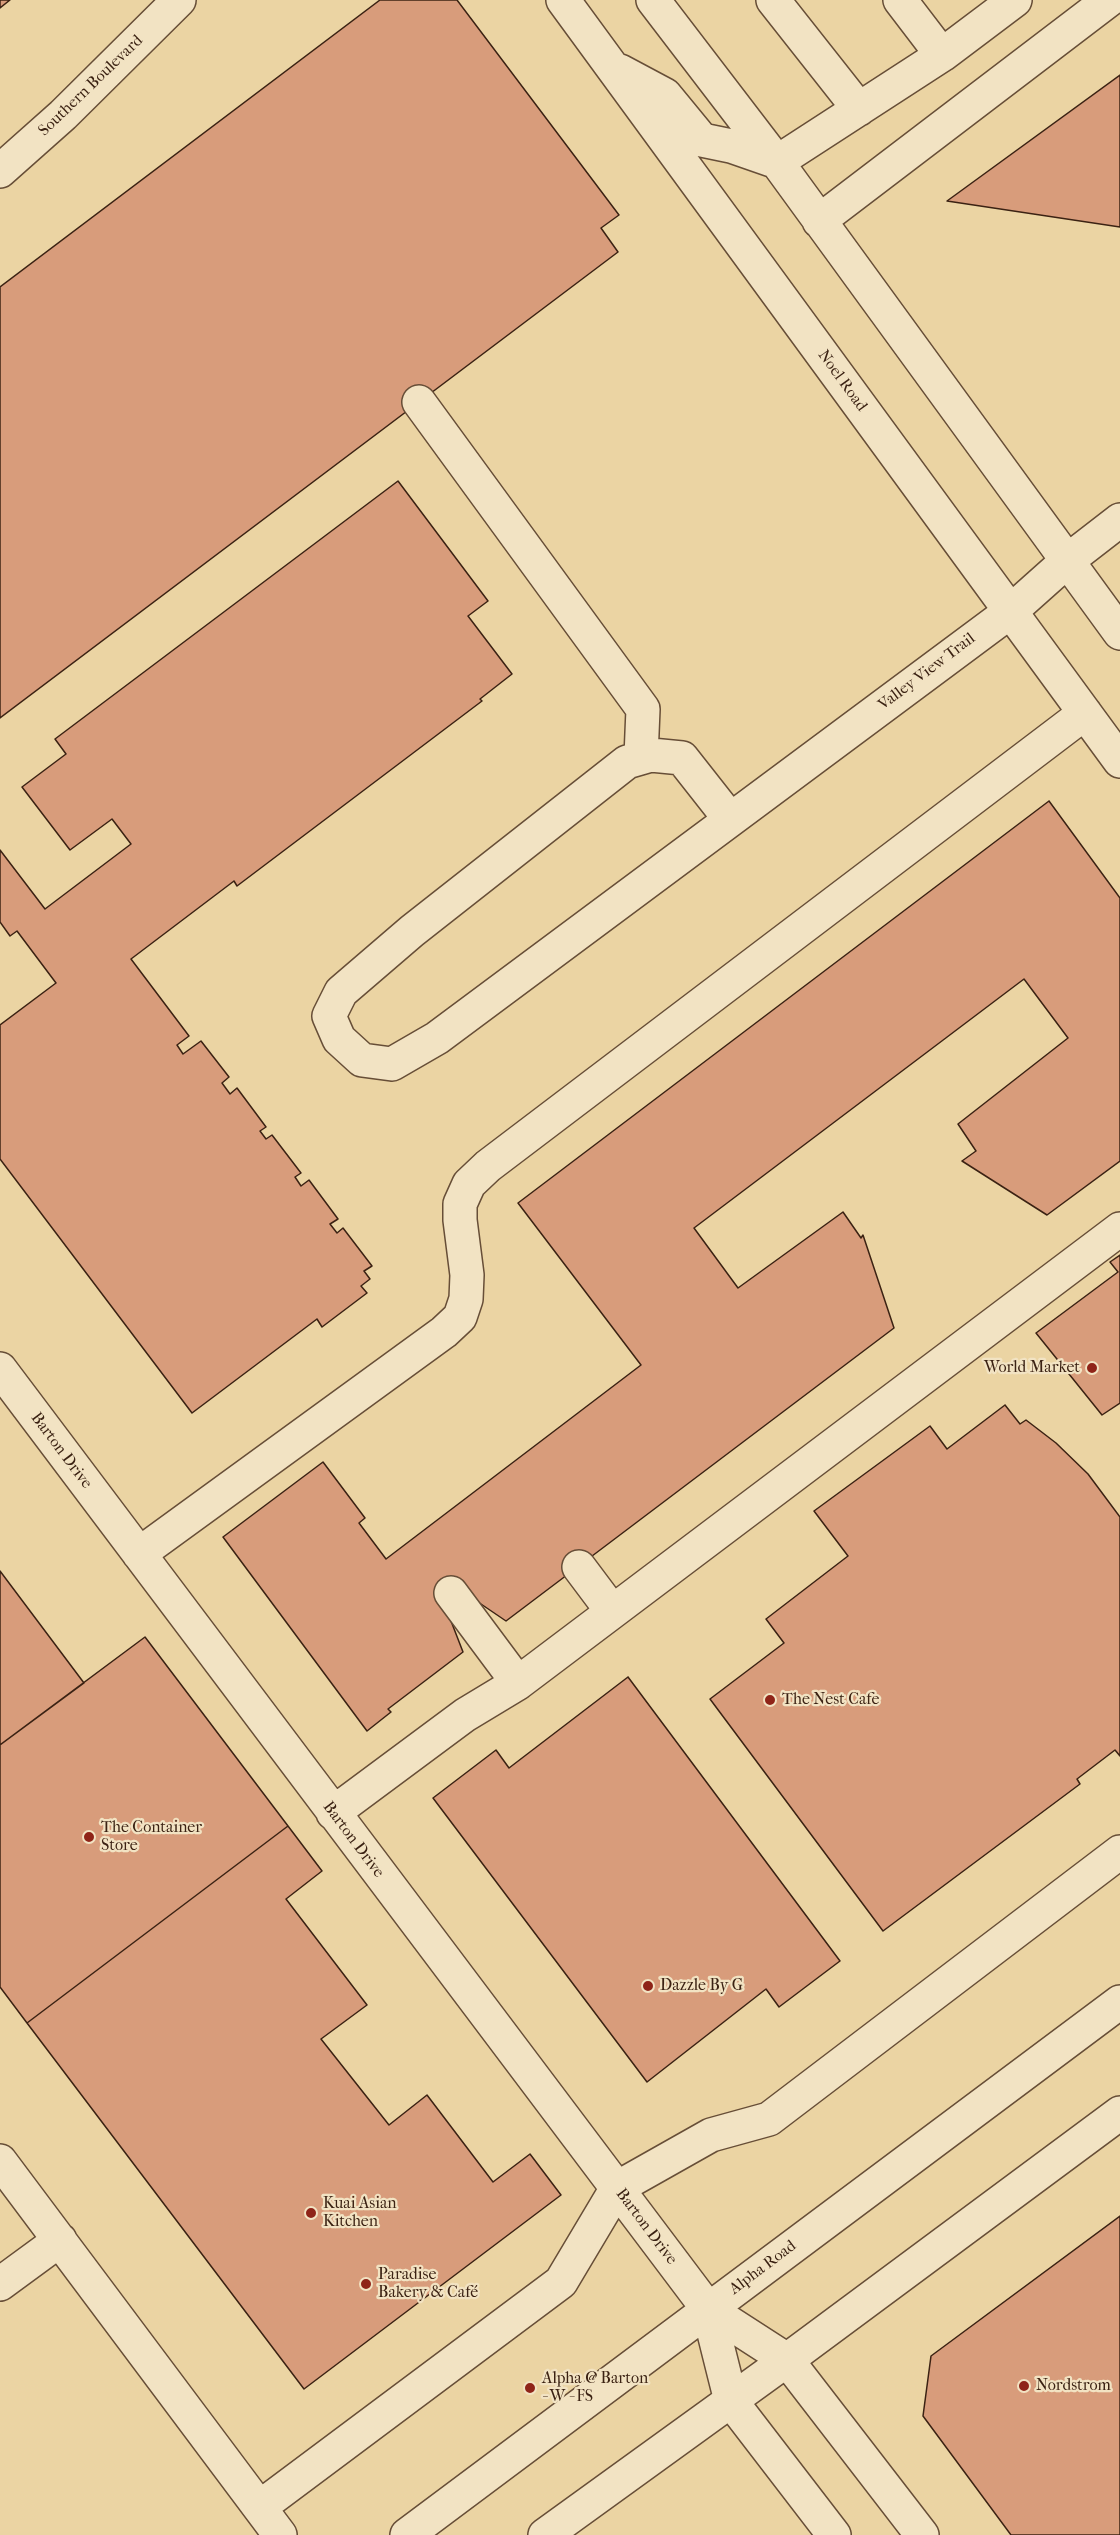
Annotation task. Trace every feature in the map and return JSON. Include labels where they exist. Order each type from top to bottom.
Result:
[{"type":"street","name":"Southern Boulevard","points":[[0,171],[63,115],[179,0]]},
{"type":"street","name":"Noel Road","points":[[563,0],[1120,761]]},
{"type":"street","points":[[653,0],[777,162],[1120,633]]},
{"type":"street","points":[[773,0],[859,109]]},
{"type":"street","points":[[900,0],[942,55]]},
{"type":"street","points":[[777,162],[942,55],[1015,0]]},
{"type":"street","points":[[819,221],[1109,0]]},
{"type":"street","points":[[613,68],[665,95],[702,140],[731,146],[777,162]]},
{"type":"street","points":[[419,402],[643,709],[641,757],[651,754],[682,758],[730,819]]},
{"type":"street","name":"Valley View Trail","points":[[641,757],[627,762],[618,769],[412,931],[341,992],[329,1016],[339,1039],[362,1060],[392,1064],[436,1038],[1011,612],[1067,561],[1120,520]]},
{"type":"street","points":[[139,1554],[444,1332],[460,1317],[466,1299],[467,1275],[460,1204],[469,1184],[488,1166],[1085,713]]},
{"type":"street","points":[[333,1813],[465,1715],[518,1683],[1120,1229]]},
{"type":"street","name":"Barton Drive","points":[[0,1369],[708,2309]]},
{"type":"street","points":[[579,1567],[612,1611]]},
{"type":"street","points":[[451,1593],[518,1683]]},
{"type":"street","points":[[260,2507],[561,2282],[617,2188],[711,2136],[769,2119],[1120,1852]]},
{"type":"street","name":"Alpha Road","points":[[407,2535],[1120,2002]]},
{"type":"street","points":[[546,2535],[1120,2113]]},
{"type":"street","points":[[0,2161],[280,2535]]},
{"type":"street","points":[[0,2284],[60,2240]]},
{"type":"street","points":[[708,2309],[787,2360],[922,2535]]},
{"type":"street","points":[[708,2309],[730,2401],[834,2535]]},
{"type":"building","points":[[0,0],[10,0],[0,8]]},
{"type":"building","points":[[380,0],[457,0],[619,215],[601,228],[618,252],[0,718],[0,287]]},
{"type":"building","points":[[1120,75],[1120,227],[947,201]]},
{"type":"building","points":[[398,481],[488,601],[468,616],[512,674],[480,699],[482,701],[237,886],[234,881],[131,959],[189,1036],[177,1045],[183,1054],[201,1041],[229,1077],[222,1083],[230,1094],[237,1088],[266,1127],[260,1131],[266,1139],[272,1135],[301,1173],[295,1177],[301,1186],[309,1180],[338,1219],[330,1224],[337,1233],[343,1228],[372,1266],[364,1271],[370,1279],[361,1286],[367,1293],[322,1327],[317,1319],[192,1413],[0,1159],[0,1025],[56,983],[17,931],[10,936],[0,922],[0,850],[45,909],[131,844],[112,819],[70,850],[22,787],[66,754],[55,739]]},
{"type":"building","points":[[1049,801],[1120,898],[1120,1161],[1047,1215],[962,1161],[976,1151],[958,1124],[1068,1038],[1024,979],[694,1228],[738,1288],[843,1212],[861,1238],[863,1235],[894,1328],[506,1621],[478,1602],[451,1621],[463,1652],[388,1709],[391,1712],[367,1731],[223,1537],[323,1462],[365,1518],[359,1523],[386,1559],[641,1365],[518,1203]]},
{"type":"building","name":"World Market","points":[[1120,1255],[1120,1403],[1102,1415],[1036,1333],[1118,1272],[1110,1262]]},
{"type":"building","points":[[1005,1405],[1020,1424],[1026,1420],[1056,1443],[1088,1474],[1120,1517],[1120,1756],[1115,1750],[1077,1779],[1080,1784],[883,1931],[710,1699],[784,1643],[766,1619],[848,1556],[814,1511],[930,1426],[947,1449]]},
{"type":"building","points":[[0,1571],[84,1683],[0,1745]]},
{"type":"building","points":[[145,1637],[288,1826],[27,2023],[0,1987],[0,1745]]},
{"type":"building","points":[[628,1677],[840,1961],[779,2007],[766,1989],[647,2082],[433,1798],[496,1750],[509,1768]]},
{"type":"building","points":[[288,1826],[322,1871],[286,1899],[367,2005],[321,2039],[389,2125],[427,2095],[493,2182],[530,2154],[561,2195],[304,2389],[27,2023]]},
{"type":"building","name":"Nordstrom","points":[[1120,2216],[1120,2535],[1011,2535],[923,2416],[931,2356]]},
{"type":"place","name":"World Market","points":[[1092,1368]]},
{"type":"place","name":"The Nest Cafe","points":[[770,1700]]},
{"type":"place","name":"The Container Store","points":[[89,1837]]},
{"type":"place","name":"Dazzle By G","points":[[648,1986]]},
{"type":"place","name":"Kuai Asian Kitchen","points":[[311,2213]]},
{"type":"place","name":"Paradise Bakery & Café","points":[[366,2284]]},
{"type":"place","name":"Nordstrom","points":[[1024,2386]]},
{"type":"place","name":"Alpha @ Barton - W - FS","points":[[530,2388]]}]
